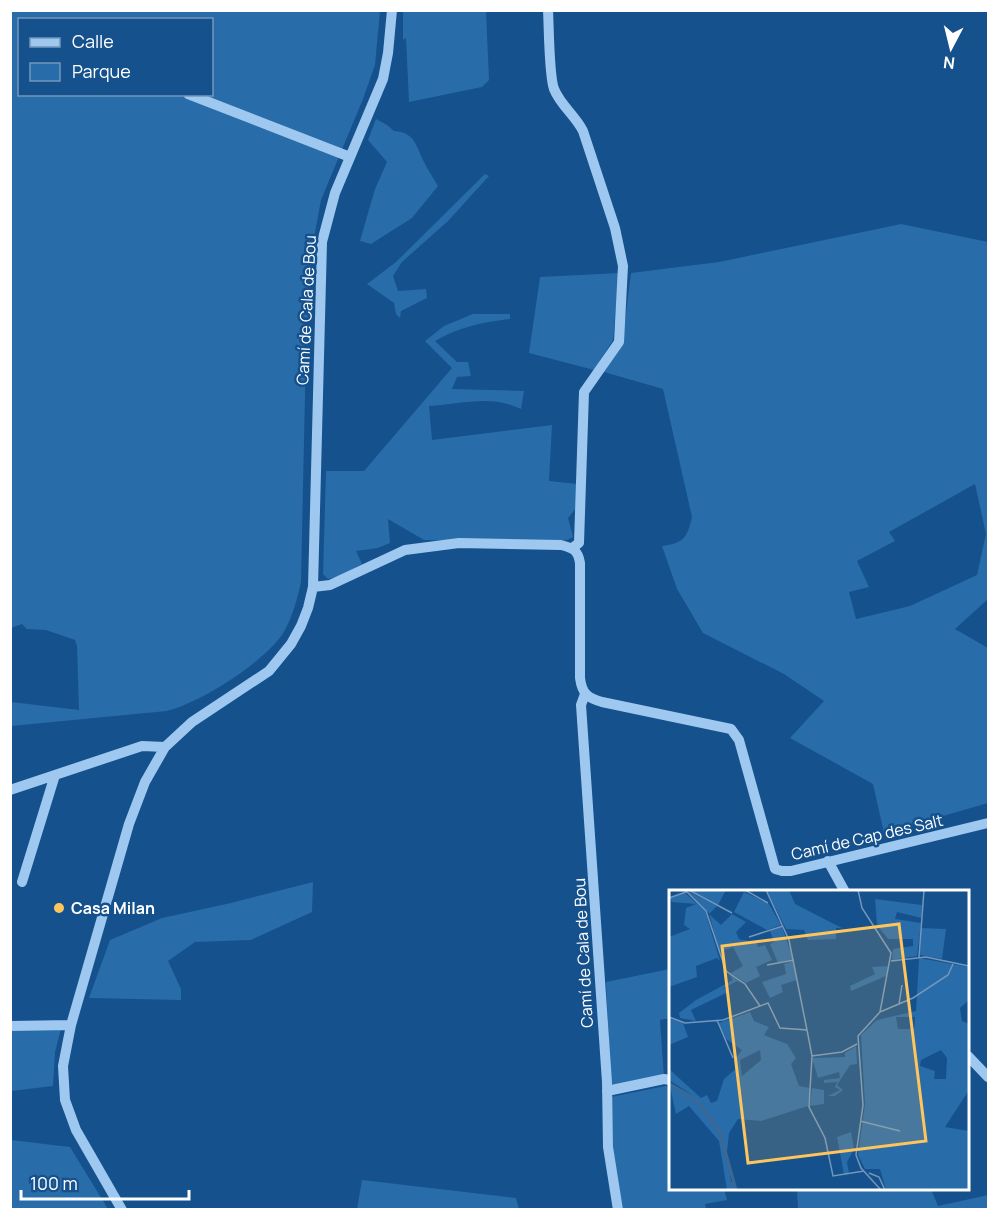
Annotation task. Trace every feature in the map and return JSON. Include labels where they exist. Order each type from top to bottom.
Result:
[{"type":"street","name":"Camí de Cala de Bou","points":[[313,586],[322,242],[335,193],[383,79],[392,10]]},
{"type":"street","points":[[548,10],[553,87],[562,105],[577,119],[583,131],[615,228],[624,266],[619,342],[584,392],[579,543],[572,548]]},
{"type":"street","points":[[193,96],[350,157]]},
{"type":"street","points":[[122,1209],[76,1130],[65,1100],[63,1066],[71,1024],[129,824],[145,782],[165,747],[192,722],[269,671],[291,644],[301,626],[308,609],[313,586],[330,585],[405,550],[459,543],[554,545],[572,548],[579,554],[580,678],[585,694]]},
{"type":"street","name":"Camí de Cala de Bou","points":[[585,694],[581,705],[607,1091],[608,1147],[618,1209]]},
{"type":"street","name":"Camí de Cap des Salt","points":[[585,694],[602,702],[731,729],[739,740],[775,869],[782,872],[988,823]]},
{"type":"street","points":[[10,790],[142,746],[165,747]]},
{"type":"street","points":[[22,882],[55,775]]},
{"type":"street","points":[[828,861],[844,890]]},
{"type":"street","points":[[10,1026],[71,1024]]},
{"type":"street","points":[[969,1057],[988,1077]]},
{"type":"street","points":[[607,1091],[669,1080]]},
{"type":"green space","points":[[11,11],[380,11],[375,65],[321,200],[312,249],[306,348],[301,582],[294,609],[285,630],[260,658],[230,680],[197,699],[167,711],[11,726],[11,702],[79,710],[75,640],[46,630],[27,629],[22,624],[11,628]]},
{"type":"green space","points":[[403,11],[486,11],[489,80],[482,87],[409,102],[406,38],[403,40]]},
{"type":"green space","points":[[376,119],[394,131],[410,137],[438,186],[412,218],[371,244],[360,241],[375,189],[387,162],[368,140]]},
{"type":"green space","points":[[485,174],[489,176],[448,221],[402,262],[393,276],[398,291],[426,289],[427,298],[401,311],[400,318],[396,314],[394,303],[367,284],[396,262]]},
{"type":"green space","points":[[901,224],[988,242],[988,599],[955,629],[988,648],[988,803],[884,833],[873,784],[790,738],[824,701],[784,674],[703,633],[677,589],[662,546],[680,541],[686,535],[692,517],[663,389],[604,372],[622,345],[631,273],[719,262]],"holes":[[[975,484],[986,534],[977,575],[910,606],[856,619],[849,592],[869,587],[857,561],[895,541],[889,532]]]},
{"type":"green space","points":[[619,273],[613,340],[594,370],[529,353],[540,277]]},
{"type":"green space","points":[[473,314],[510,314],[510,319],[471,326],[435,341],[457,362],[468,362],[471,376],[457,377],[452,389],[524,391],[521,409],[509,404],[487,401],[429,406],[432,440],[552,425],[549,481],[578,484],[578,506],[568,518],[573,537],[567,540],[534,542],[424,540],[388,519],[390,543],[378,548],[356,551],[362,564],[340,576],[328,579],[323,574],[326,471],[364,471],[452,368],[425,341],[444,326]]},
{"type":"green space","points":[[313,882],[312,912],[251,940],[195,942],[168,961],[181,989],[181,1000],[89,998],[110,940],[162,918]]},
{"type":"green space","points":[[669,969],[669,1018],[660,1020],[664,1077],[611,1086],[606,982]]},
{"type":"green space","points":[[61,1029],[55,1052],[53,1086],[11,1091],[10,1030]]},
{"type":"green space","points":[[669,1087],[669,1190],[724,1190],[727,1200],[705,1204],[706,1209],[622,1209],[613,1151],[611,1097]]},
{"type":"green space","points":[[11,1140],[70,1147],[108,1209],[11,1209]]},
{"type":"green space","points":[[362,1180],[516,1198],[519,1209],[357,1209]]},
{"type":"green space","points":[[797,1190],[931,1190],[938,1206],[988,1195],[988,1209],[798,1209]]},
{"type":"place","name":"Casa Milan","points":[[59,908]]}]
